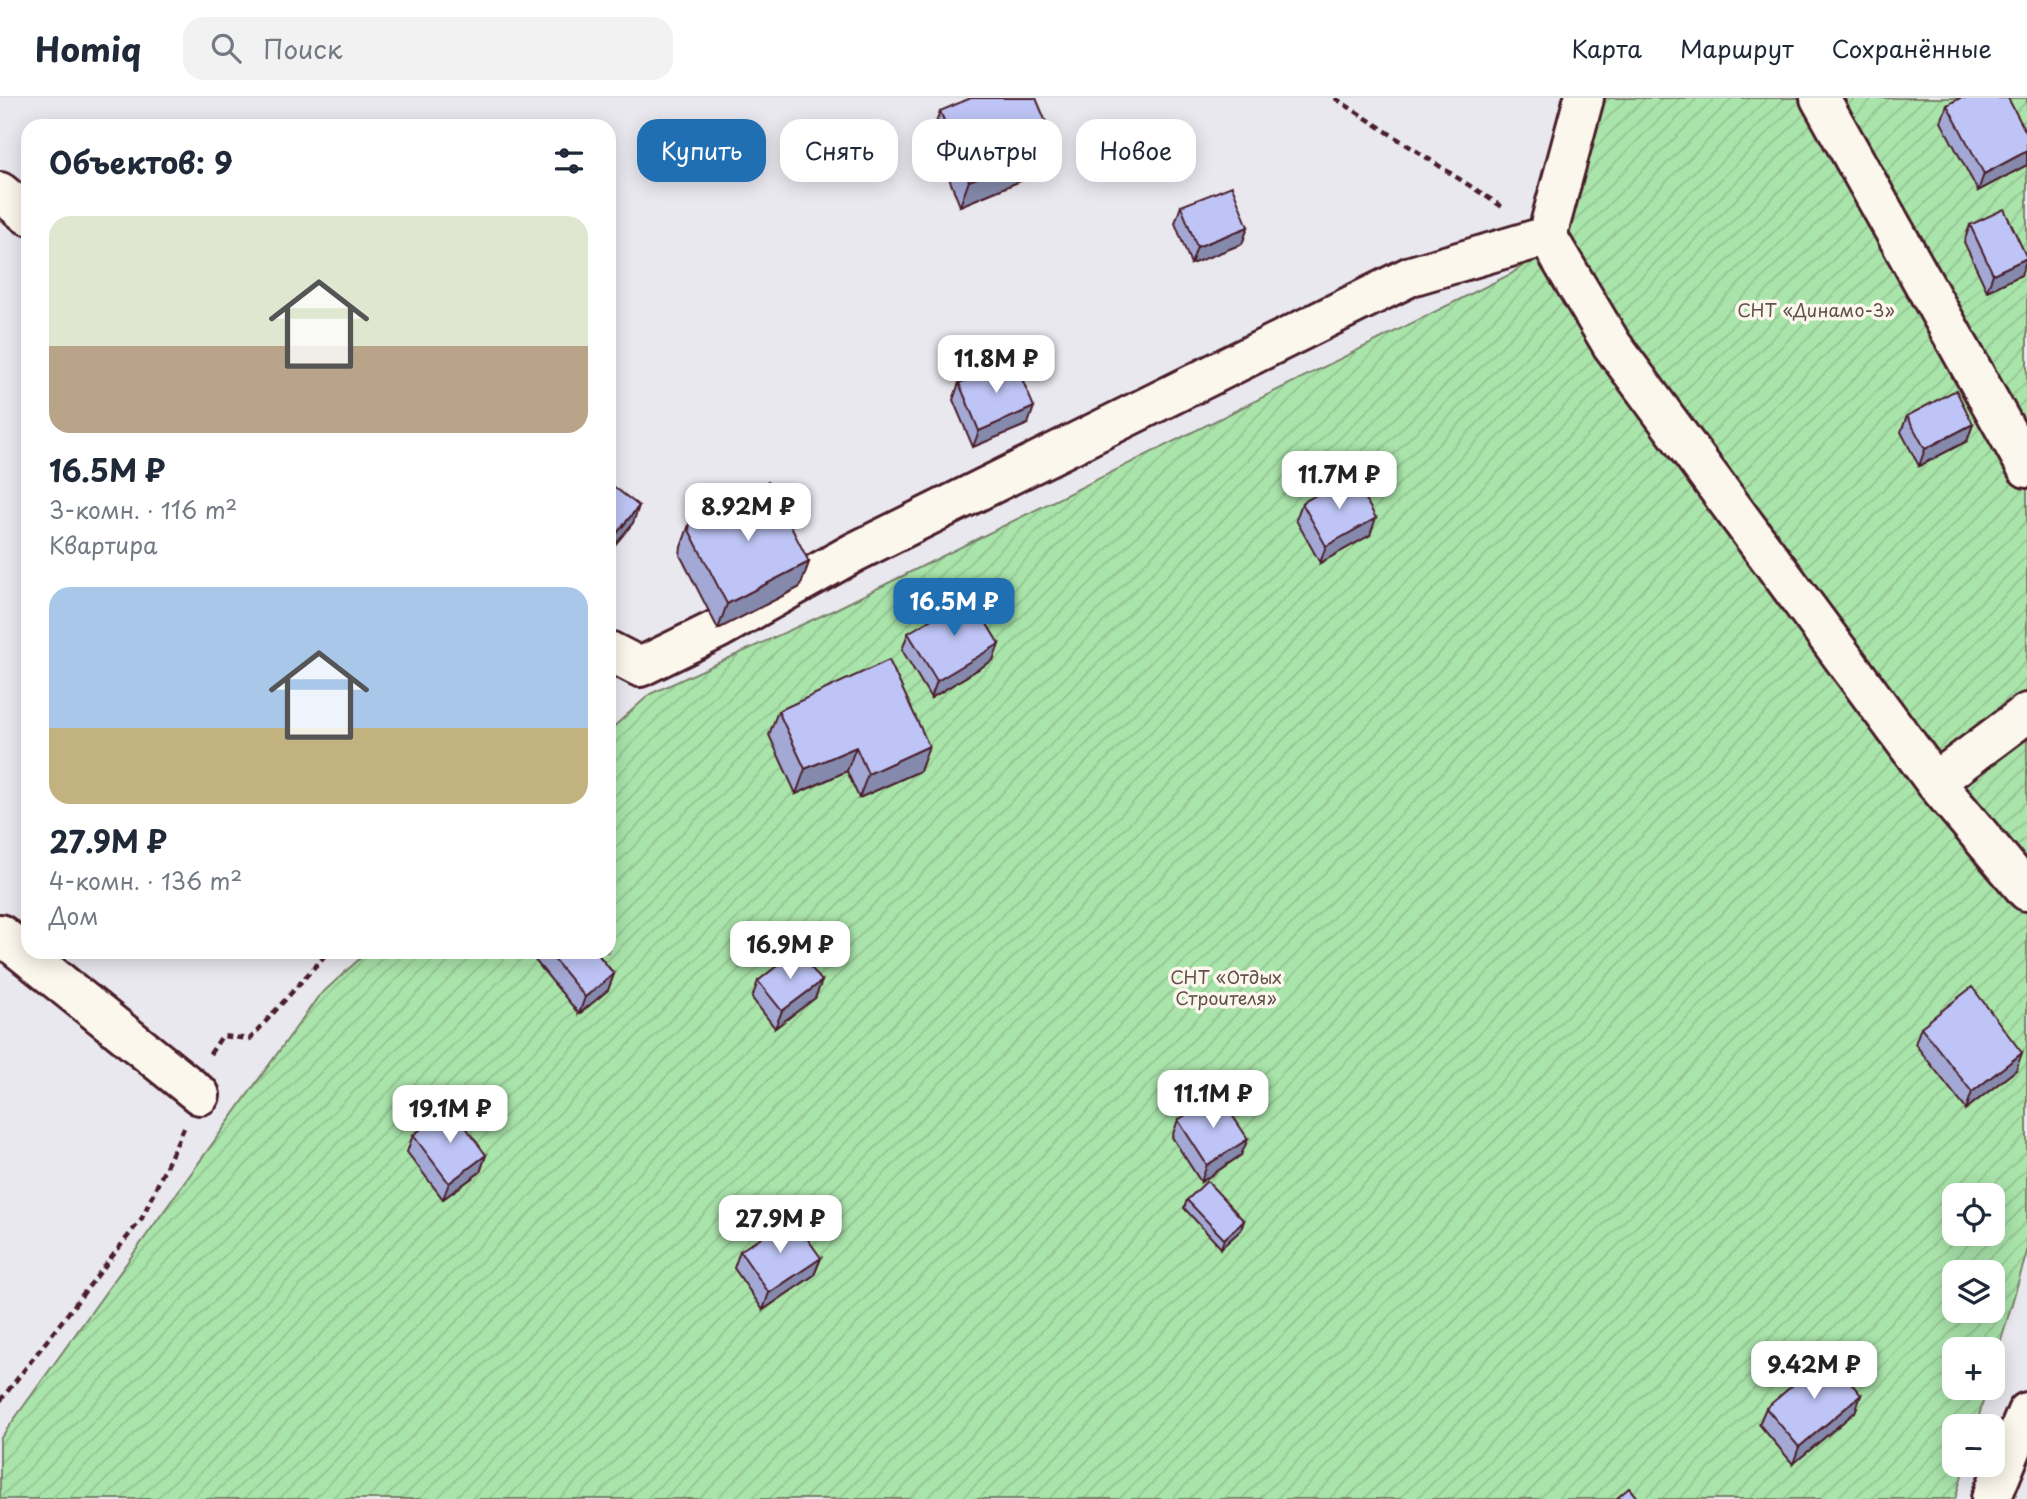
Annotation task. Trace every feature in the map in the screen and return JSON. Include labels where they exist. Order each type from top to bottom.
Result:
[{"type":"street","points":[[1584,98],[1547,236],[1612,345],[1935,782],[2027,891]]},
{"type":"street","points":[[1820,98],[2027,468]]},
{"type":"street","points":[[0,192],[21,209]]},
{"type":"street","points":[[616,655],[640,667],[718,629],[855,552],[1411,275],[1547,236]]},
{"type":"street","points":[[1935,782],[2027,713]]},
{"type":"street","points":[[0,934],[21,951]]},
{"type":"street","points":[[31,959],[200,1095]]},
{"type":"street","points":[[1991,1499],[2027,1412]]},
{"type":"path","points":[[1335,98],[1547,236]]},
{"type":"path","points":[[0,1401],[142,1218],[200,1095],[208,1056],[222,1036],[250,1040],[322,959]]},
{"type":"green space","name":"СНТ «Отдых Строителя»","points":[[1604,98],[2027,98],[2027,1252],[2002,1337],[1942,1337],[1942,1400],[1984,1400],[1979,1414],[1942,1414],[1942,1477],[1961,1477],[1955,1499],[0,1499],[0,1439],[318,997],[359,959],[616,959],[616,725],[650,694],[834,610],[1511,274],[1566,235]]},
{"type":"building","points":[[971,98],[1036,98],[1045,119],[943,119],[940,111]]},
{"type":"building","points":[[1960,98],[2008,98],[2027,134],[2027,151],[1984,174],[1947,105]]},
{"type":"building","points":[[1232,186],[1248,227],[1197,247],[1181,206]]},
{"type":"building","points":[[2004,209],[2027,258],[1993,274],[1970,225]]},
{"type":"building","points":[[1014,360],[1034,407],[979,431],[959,383]]},
{"type":"building","points":[[1956,390],[1973,424],[1925,449],[1907,416]]},
{"type":"building","points":[[1352,475],[1376,518],[1326,546],[1302,503]]},
{"type":"building","points":[[768,482],[809,562],[727,604],[689,530],[690,522]]},
{"type":"building","points":[[616,488],[639,506],[616,534]]},
{"type":"building","points":[[970,596],[999,644],[937,681],[908,633]]},
{"type":"building","points":[[889,660],[929,746],[868,774],[856,747],[805,769],[778,711]]},
{"type":"building","points":[[797,950],[822,981],[782,1011],[758,981]]},
{"type":"building","points":[[554,959],[602,959],[614,974],[585,997]]},
{"type":"building","points":[[1972,987],[2022,1053],[1972,1092],[1921,1027]]},
{"type":"building","points":[[1218,1094],[1248,1139],[1207,1165],[1178,1120]]},
{"type":"building","points":[[451,1107],[486,1155],[449,1183],[413,1135]]},
{"type":"building","points":[[1207,1181],[1244,1221],[1224,1239],[1187,1200]]},
{"type":"building","points":[[792,1217],[821,1258],[769,1293],[740,1251]]},
{"type":"building","points":[[1828,1355],[1861,1395],[1799,1447],[1766,1408]]},
{"type":"building","points":[[1629,1488],[1638,1499],[1616,1499]]},
{"type":"park label","name":"СНТ «Динамо-3»","points":[[1816,309]]}]
